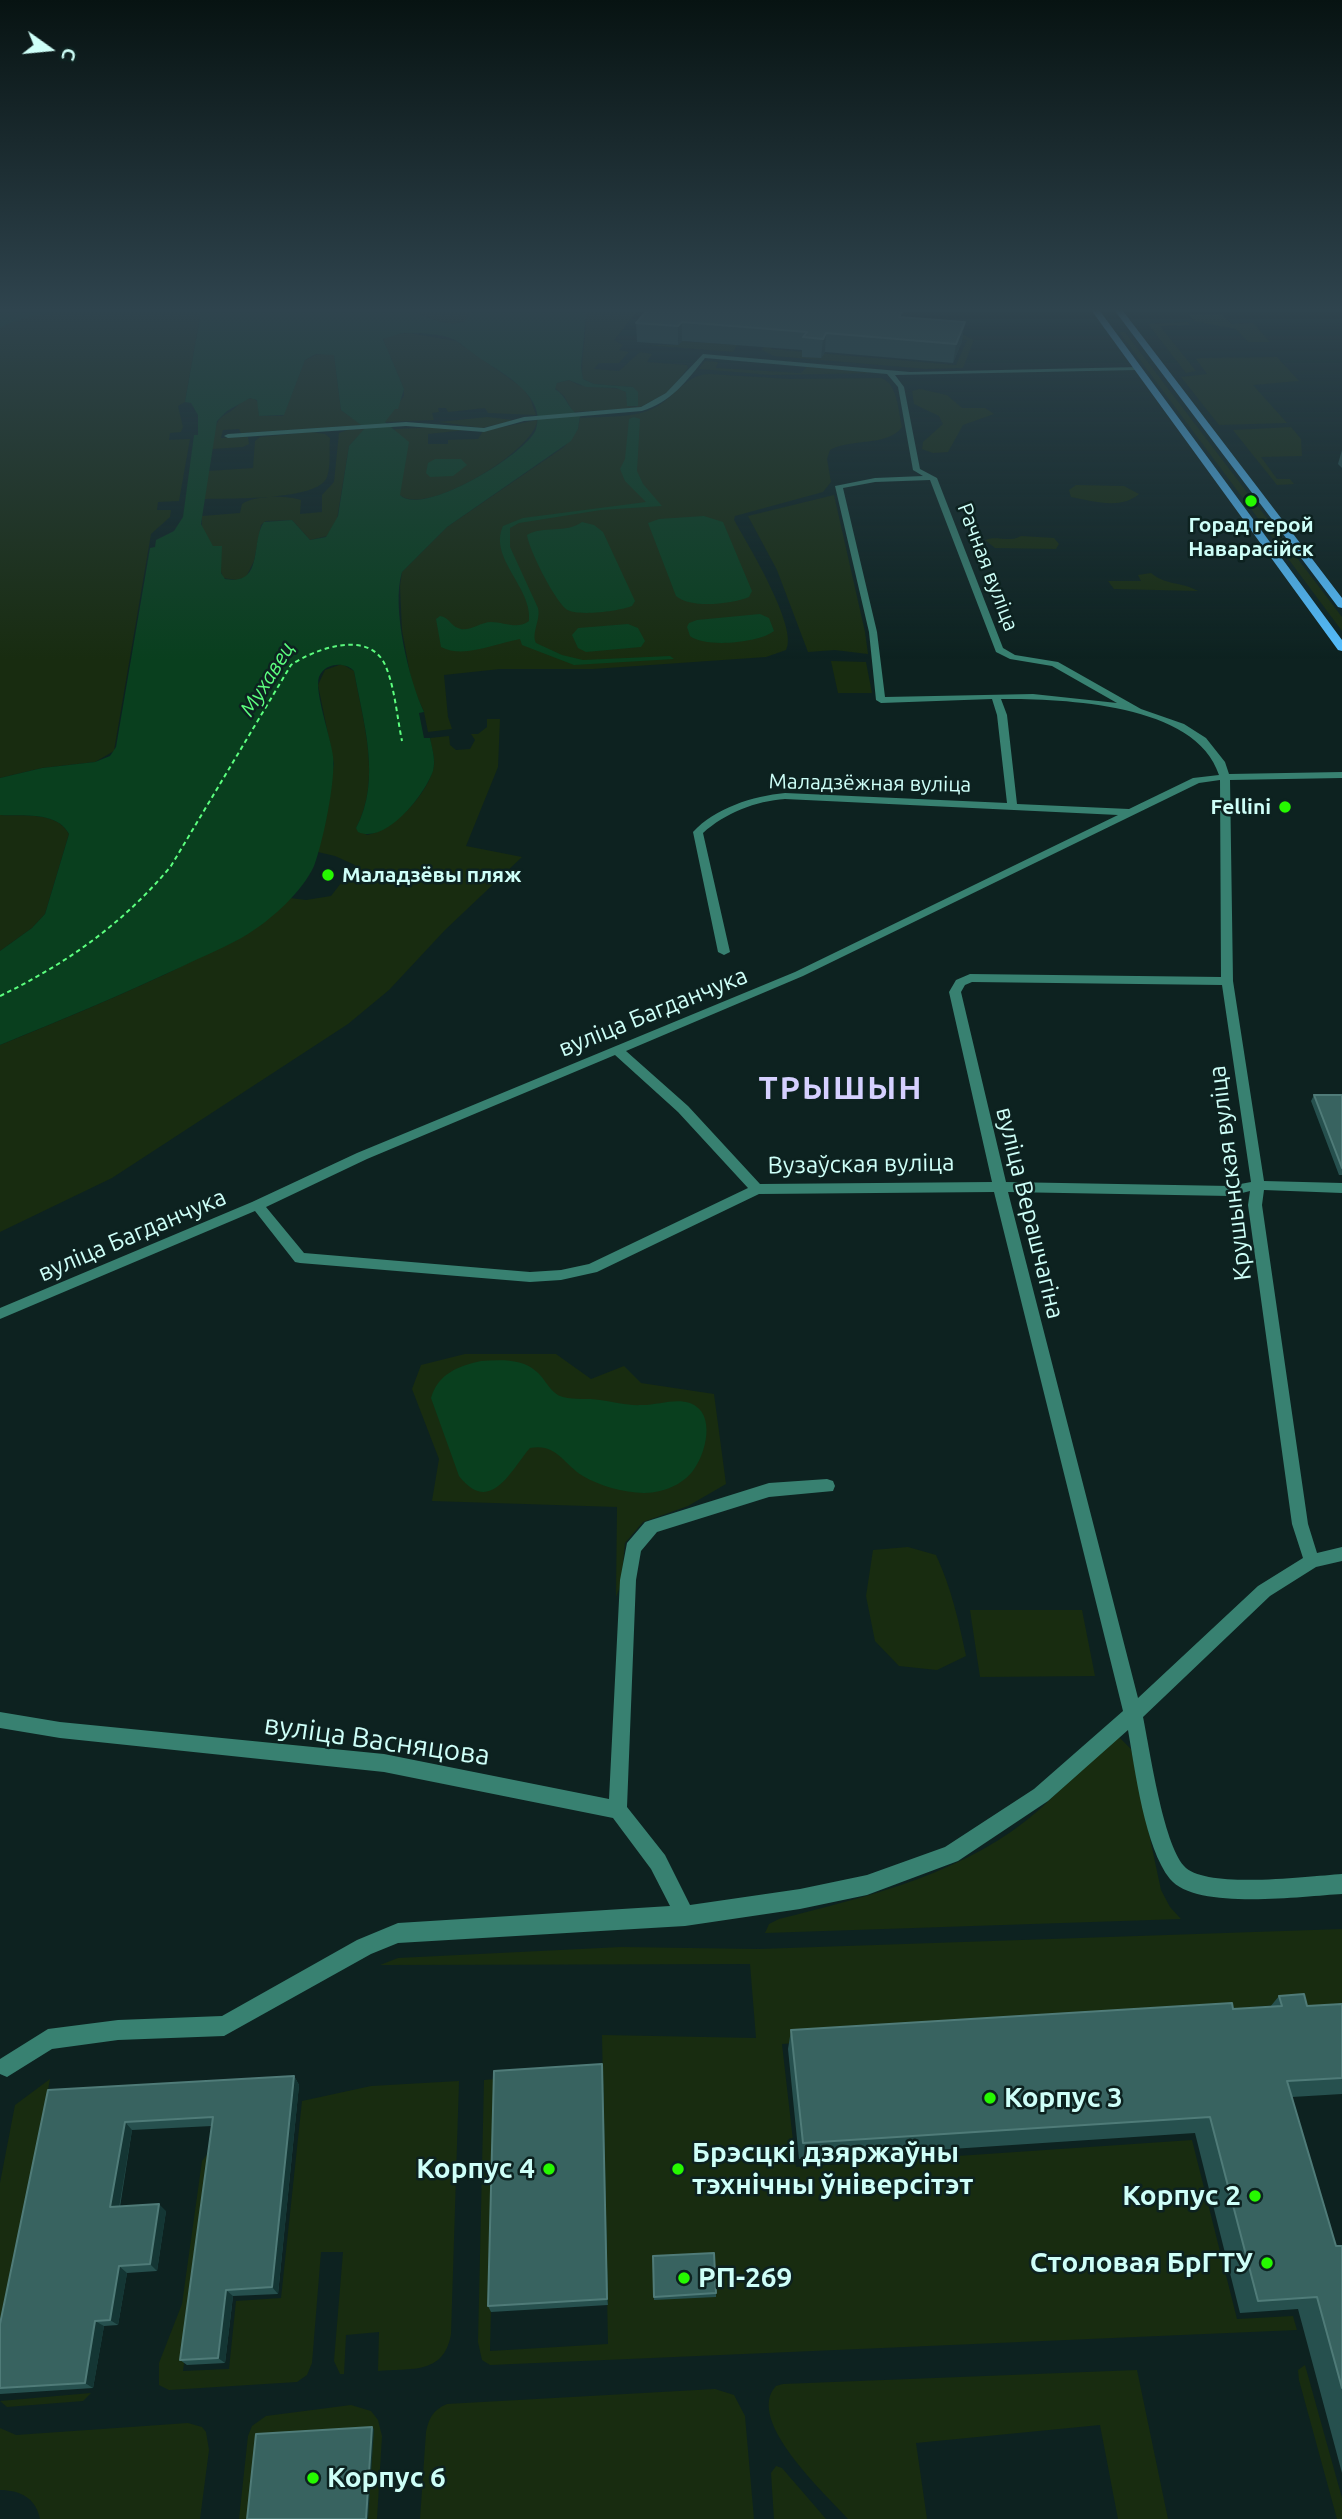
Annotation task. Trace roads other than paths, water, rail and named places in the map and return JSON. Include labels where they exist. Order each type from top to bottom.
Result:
[{"type":"main road","points":[[1178,425],[1342,648]]},
{"type":"main road","points":[[1205,425],[1342,605]]},
{"type":"street","points":[[228,436],[409,425]]},
{"type":"street","points":[[435,425],[484,429],[503,425]]},
{"type":"street","name":"Рачная вуліца","points":[[908,425],[917,470],[933,478],[999,650],[1013,656],[1056,665],[1138,711],[1181,726],[1203,740],[1214,752],[1225,777]]},
{"type":"street","points":[[933,478],[875,480],[839,486],[873,632],[881,700],[996,696],[1078,700],[1138,711]]},
{"type":"street","points":[[996,696],[1002,715],[1012,806]]},
{"type":"street","name":"вуліца Багданчука","points":[[0,1314],[257,1205],[362,1156],[800,974],[1197,780],[1342,774]]},
{"type":"street","name":"Крушынская вуліца","points":[[1225,777],[1227,981],[1258,1185],[1255,1205],[1296,1498],[1300,1524],[1312,1561]]},
{"type":"street","name":"Маладзёжная вуліца","points":[[724,952],[698,832],[720,817],[772,796],[1130,812]]},
{"type":"street","name":"вуліца Верашчагіна","points":[[1133,1714],[998,1187],[955,992],[960,983],[970,978],[1227,981]]},
{"type":"street","points":[[615,1049],[683,1109],[757,1189]]},
{"type":"street","name":"Вузаўская вуліца","points":[[257,1205],[300,1258],[513,1276],[546,1276],[592,1268],[757,1189],[998,1187],[1230,1191],[1258,1185],[1342,1188]]},
{"type":"street","points":[[685,1916],[657,1862],[618,1810],[628,1580],[633,1548],[652,1527],[769,1490],[827,1486]]},
{"type":"street","points":[[7,2067],[48,2039],[118,2030],[225,2026],[364,1947],[398,1933],[685,1916],[800,1899],[867,1885],[951,1854],[1041,1795],[1133,1714],[1264,1591],[1312,1561],[1342,1555]]},
{"type":"street","points":[[1133,1714],[1165,1852],[1179,1876],[1190,1884],[1214,1889],[1342,1884]]},
{"type":"street","name":"вуліца Васняцова","points":[[0,1720],[60,1730],[384,1763],[618,1810]]},
{"type":"water","name":"Мухавец","points":[[198,425],[216,425],[201,524],[213,546],[222,546],[221,573],[225,579],[238,579],[246,576],[251,569],[264,522],[292,520],[310,540],[326,537],[338,516],[349,446],[365,428],[360,425],[388,425],[409,442],[400,495],[412,500],[430,498],[451,490],[496,466],[529,439],[537,425],[579,425],[571,441],[447,527],[402,572],[399,604],[403,643],[424,712],[419,713],[424,738],[430,738],[434,763],[429,781],[403,815],[380,831],[369,834],[358,832],[356,828],[364,810],[368,790],[365,730],[354,671],[345,666],[330,666],[322,672],[318,684],[333,756],[331,795],[318,856],[309,876],[294,895],[267,921],[232,943],[0,1045],[0,951],[32,928],[45,914],[69,834],[57,821],[48,818],[0,815],[0,778],[42,768],[95,762],[110,756],[116,747],[150,548],[155,547],[156,540],[174,531],[183,517],[194,435],[198,435]]},
{"type":"water","points":[[628,425],[640,425],[637,471],[643,484],[662,506],[601,510],[519,523],[510,528],[510,547],[538,608],[536,643],[562,655],[583,660],[670,656],[674,659],[574,665],[522,645],[520,639],[470,651],[441,647],[436,619],[440,616],[462,629],[487,622],[516,625],[529,621],[525,597],[501,550],[503,526],[523,518],[646,502],[625,481],[620,469],[625,459]]},
{"type":"water","points":[[435,459],[461,459],[467,465],[453,476],[430,477],[426,473],[428,463]]},
{"type":"water","points":[[704,516],[723,522],[752,591],[749,597],[733,602],[701,604],[676,596],[648,523],[659,519]]},
{"type":"water","points":[[582,522],[594,525],[603,532],[635,601],[632,606],[598,612],[571,611],[561,604],[549,585],[527,535],[541,530],[569,528]]},
{"type":"water","points":[[760,614],[769,618],[774,631],[757,639],[707,642],[690,636],[687,627],[689,623],[697,620]]},
{"type":"water","points":[[628,624],[638,628],[645,641],[641,647],[586,652],[578,648],[572,635],[578,628]]},
{"type":"water","points":[[481,1361],[525,1364],[563,1397],[632,1405],[678,1401],[690,1403],[704,1416],[706,1425],[705,1445],[697,1465],[682,1482],[660,1491],[642,1493],[600,1484],[583,1476],[553,1451],[539,1447],[530,1448],[500,1485],[481,1492],[459,1476],[431,1398],[439,1383],[450,1372]]},
{"type":"place","name":"Горад герой Наварасійск","points":[[1251,501]]},
{"type":"place","name":"Fellini","points":[[1285,807]]},
{"type":"place","name":"Маладзёвы пляж","points":[[328,875]]},
{"type":"place","name":"Корпус 3","points":[[990,2098]]},
{"type":"place","name":"Корпус 4","points":[[549,2169]]},
{"type":"place","name":"Брэсцкі дзяржаўны тэхнічны ўніверсітэт","points":[[678,2169]]},
{"type":"place","name":"Корпус 2","points":[[1255,2196]]},
{"type":"place","name":"Столовая БрГТУ","points":[[1267,2263]]},
{"type":"place","name":"РП-269","points":[[684,2278]]},
{"type":"place","name":"Корпус 6","points":[[313,2478]]},
{"type":"district","name":"ТРЫШЫН","points":[[841,1088]]}]
